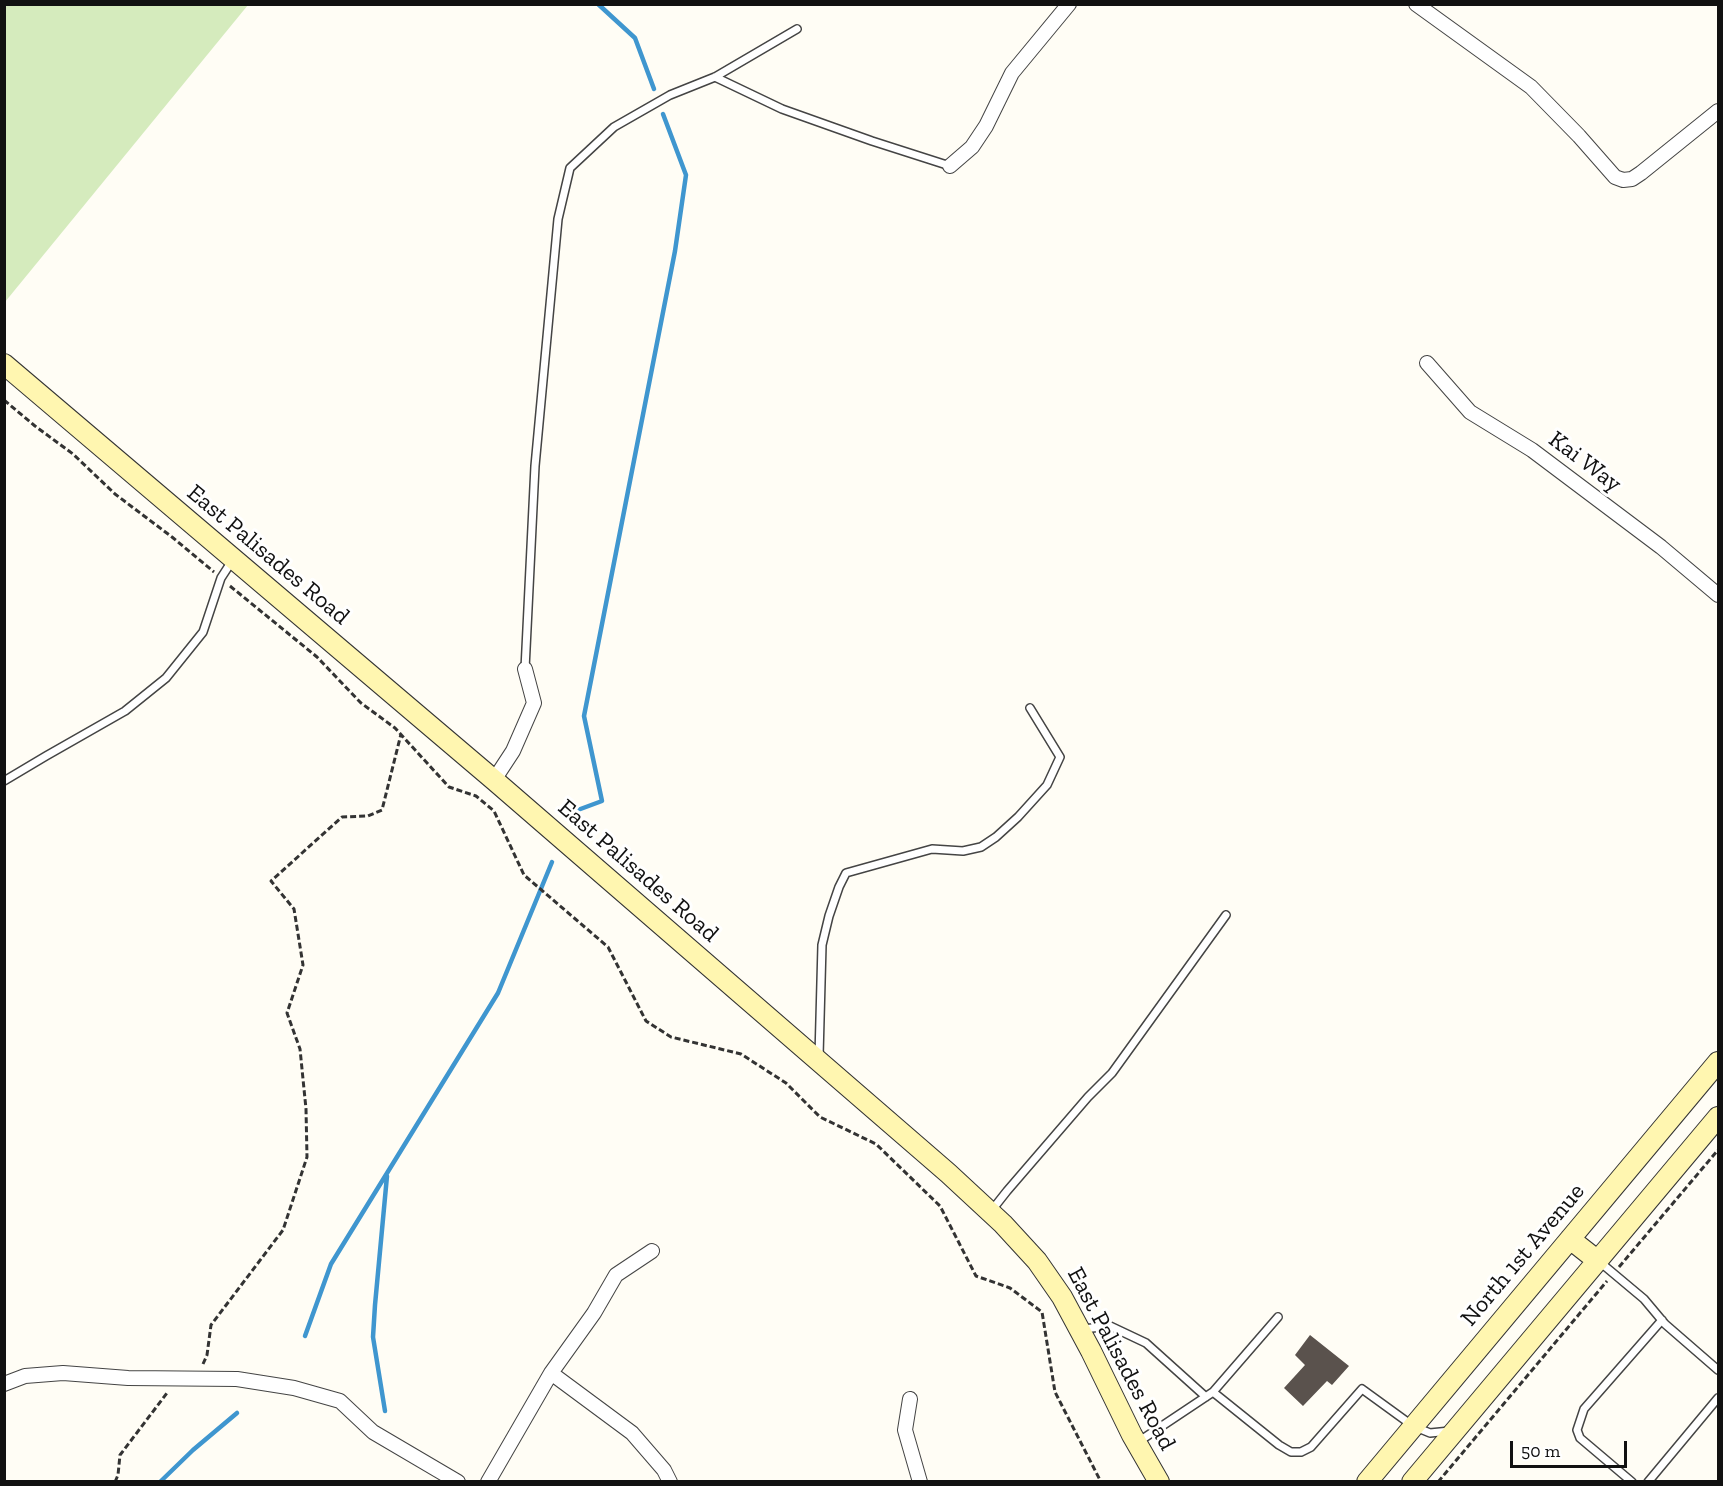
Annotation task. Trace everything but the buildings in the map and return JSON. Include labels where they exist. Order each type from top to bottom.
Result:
[{"type":"street","points":[[950,166],[972,147],[986,126],[1012,73],[1069,4]]},
{"type":"street","points":[[1416,4],[1531,87],[1616,177],[1623,180],[1632,179],[1719,111]]},
{"type":"street","name":"Kai Way","points":[[1427,363],[1470,412],[1532,450],[1719,595]]},
{"type":"street","name":"East Palisades Road","points":[[4,364],[494,780],[991,1212],[1051,1279],[1080,1329],[1136,1444],[1159,1482]]},
{"type":"street","points":[[494,780],[513,751],[534,703],[525,669]]},
{"type":"street","name":"North 1st Avenue","points":[[1367,1482],[1719,1062]]},
{"type":"street","points":[[1412,1482],[1719,1117]]},
{"type":"street","points":[[1570,1239],[1598,1261]]},
{"type":"street","points":[[488,1482],[551,1373],[594,1313],[616,1275],[652,1251]]},
{"type":"street","points":[[4,1384],[25,1376],[63,1373],[128,1378],[237,1378],[294,1388],[340,1401],[373,1432],[458,1482]]},
{"type":"street","points":[[551,1373],[632,1433],[664,1470],[670,1482]]},
{"type":"street","points":[[910,1399],[906,1430],[920,1482]]},
{"type":"lane","points":[[525,669],[535,478],[542,395],[558,219],[570,168],[614,127],[670,95],[715,77],[797,29]]},
{"type":"lane","points":[[715,77],[782,109],[950,166]]},
{"type":"lane","points":[[4,781],[125,711],[166,678],[203,632],[221,578],[233,559]]},
{"type":"lane","points":[[819,1062],[822,945],[829,916],[846,873],[932,849],[963,851],[981,847],[996,837],[1047,785],[1060,757],[1030,708]]},
{"type":"lane","points":[[991,1212],[1088,1096],[1112,1073],[1226,915]]},
{"type":"lane","points":[[1598,1261],[1644,1299],[1662,1320],[1719,1370]]},
{"type":"lane","points":[[1136,1444],[1213,1392],[1278,1317]]},
{"type":"lane","points":[[1632,1482],[1580,1438],[1577,1430],[1584,1409],[1662,1320]]},
{"type":"lane","points":[[1080,1329],[1110,1326],[1146,1343],[1206,1397]]},
{"type":"lane","points":[[1213,1392],[1291,1452],[1301,1452],[1311,1447],[1362,1389],[1413,1426],[1430,1432],[1455,1431]]},
{"type":"lane","points":[[1648,1482],[1719,1398]]},
{"type":"path","points":[[4,400],[73,454],[115,494],[172,537],[239,595],[317,657],[361,703],[395,728],[449,787],[476,796],[494,811],[524,876],[608,947],[646,1021],[671,1037],[741,1054],[786,1083],[820,1118],[876,1144],[940,1206],[976,1276],[1010,1288],[1042,1312],[1055,1392],[1101,1482]]},
{"type":"path","points":[[115,1482],[120,1455],[163,1398],[183,1377],[203,1365],[207,1355],[211,1325],[283,1230],[307,1157],[306,1109],[300,1049],[287,1012],[303,965],[294,909],[271,880],[342,817],[368,816],[382,810],[401,734]]},
{"type":"path","points":[[1438,1482],[1719,1150]]},
{"type":"green space","points":[[4,5],[248,5],[5,302]]},
{"type":"waterway","points":[[598,4],[635,38],[654,89]]},
{"type":"waterway","points":[[567,814],[602,801],[584,716],[675,251],[686,175],[663,114]]},
{"type":"waterway","points":[[305,1336],[331,1264],[498,993],[552,862]]},
{"type":"waterway","points":[[385,1411],[373,1337],[387,1176]]},
{"type":"waterway","points":[[160,1482],[193,1450],[237,1413]]}]
